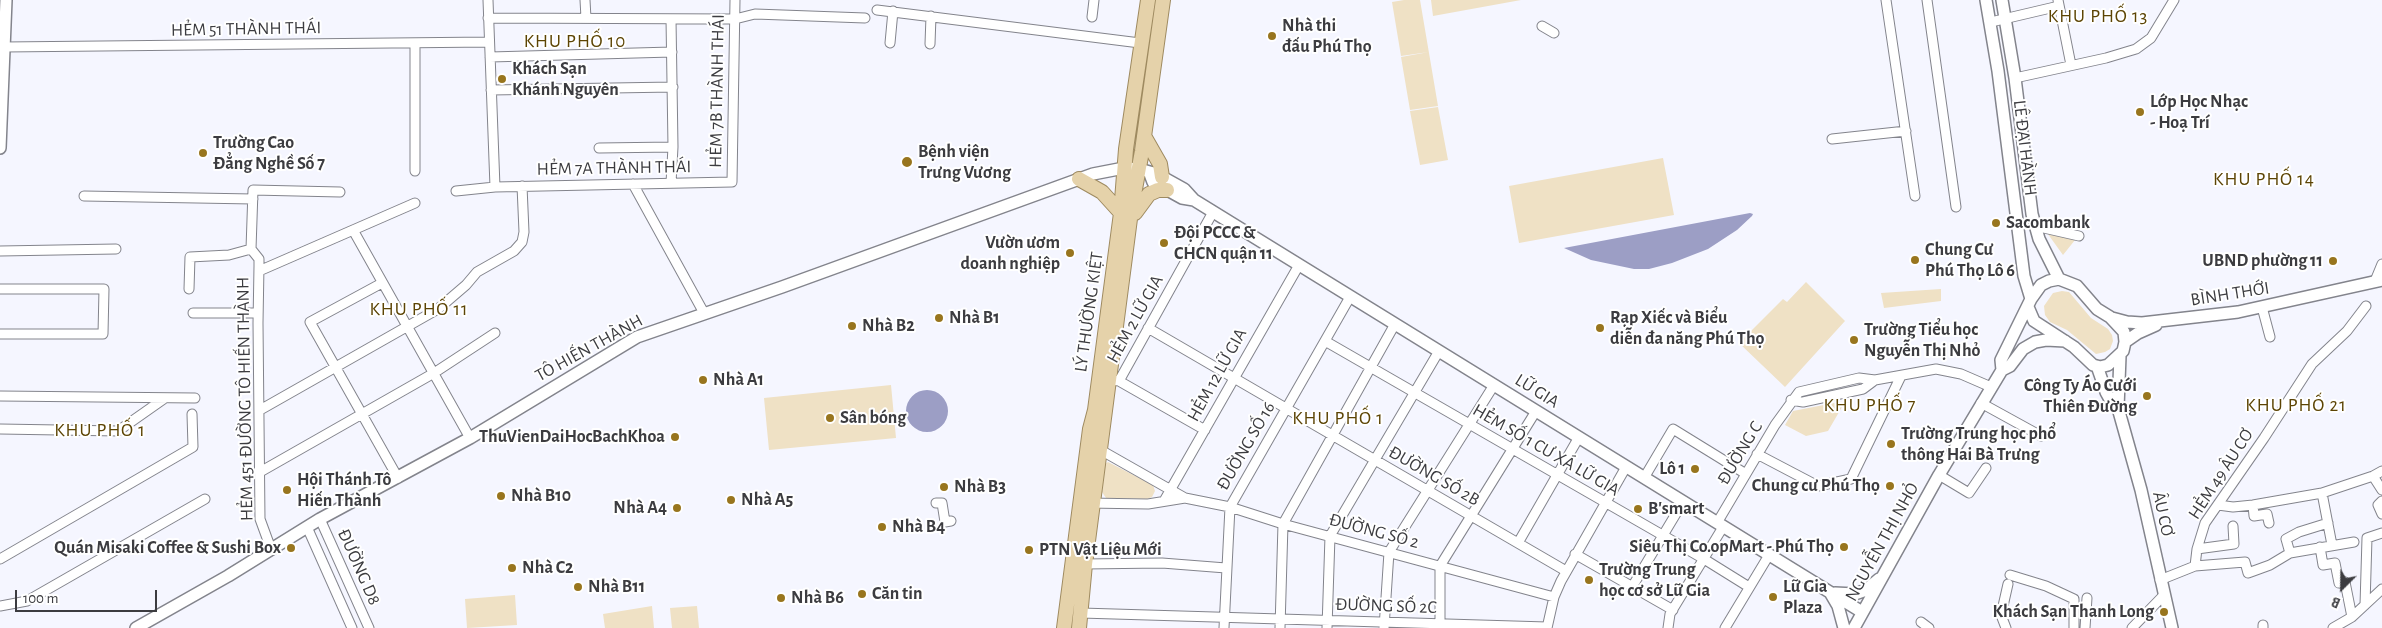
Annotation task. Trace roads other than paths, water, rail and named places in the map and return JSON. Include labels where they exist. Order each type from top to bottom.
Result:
[{"type":"main road","points":[[0,148],[6,0]]},
{"type":"main road","name":"LÝ THƯỜNG KIỆT","points":[[1064,628],[1087,503],[1094,447],[1095,410],[1121,213],[1124,168],[1140,43],[1148,0]]},
{"type":"main road","name":"LÝ THƯỜNG KIỆT","points":[[1094,447],[1115,381],[1130,225],[1150,173],[1144,136],[1163,0]]},
{"type":"main road","name":"LÊ ĐẠI HÀNH","points":[[1986,0],[1991,22],[2024,276],[2034,321],[2074,347],[2086,361],[2097,366]]},
{"type":"main road","name":"LÊ ĐẠI HÀNH","points":[[2002,0],[2015,78],[2035,226],[2046,255],[2059,280]]},
{"type":"main road","points":[[1144,136],[1160,164],[1150,173]]},
{"type":"main road","name":"TÔ HIẾN THÀNH","points":[[136,628],[228,576],[320,519],[470,438],[637,336],[782,287],[1104,171],[1124,168],[1150,173]]},
{"type":"main road","name":"LỮ GIA","points":[[1150,173],[1153,182],[1182,198],[1194,200]]},
{"type":"main road","name":"LỮ GIA","points":[[1150,173],[1184,189],[1194,200],[1213,212],[1862,612]]},
{"type":"main road","points":[[1079,179],[1102,192],[1121,213]]},
{"type":"main road","points":[[1130,225],[1145,197],[1154,191],[1167,190]]},
{"type":"main road","points":[[2059,280],[2077,286],[2097,309],[2110,318],[2124,332],[2125,342]]},
{"type":"main road","name":"NGUYỄN THỊ NHỎ","points":[[2002,370],[2001,360],[2029,303],[2041,285],[2049,281],[2059,280]]},
{"type":"main road","name":"BÌNH THỚI","points":[[2110,318],[2134,322],[2238,312],[2379,281]]},
{"type":"main road","name":"BÌNH THỚI","points":[[2125,342],[2138,333],[2170,320]]},
{"type":"main road","name":"NGUYỄN THỊ NHỎ","points":[[1854,628],[1939,475],[2002,370],[2010,366],[2023,349],[2035,342],[2046,340],[2065,341]]},
{"type":"main road","name":"ÂU CƠ","points":[[2125,342],[2120,356],[2118,408],[2139,485],[2163,596],[2172,628]]},
{"type":"main road","points":[[2097,366],[2108,365],[2120,356]]},
{"type":"main road","name":"ÂU CƠ","points":[[2097,366],[2110,401],[2118,408]]},
{"type":"main road","name":"LÝ THƯỜNG KIỆT","points":[[1079,628],[1085,564],[1087,503]]},
{"type":"main road","points":[[1830,593],[1854,594],[1866,590],[1884,576]]},
{"type":"main road","points":[[1830,593],[1838,606],[1844,628]]},
{"type":"street","points":[[488,0],[496,186]]},
{"type":"street","points":[[586,0],[586,18]]},
{"type":"street","name":"HẺM 7B THÀNH THÁI","points":[[732,182],[735,0]]},
{"type":"street","points":[[1092,17],[1094,0]]},
{"type":"street","points":[[1886,0],[1915,196]]},
{"type":"street","points":[[1927,0],[1956,206]]},
{"type":"street","points":[[2015,78],[2127,52],[2145,44],[2157,31],[2174,0]]},
{"type":"street","points":[[1991,22],[2059,3],[2071,66]]},
{"type":"street","points":[[877,10],[1140,43]]},
{"type":"street","points":[[890,43],[893,12]]},
{"type":"street","points":[[488,18],[735,19],[755,14],[865,18]]},
{"type":"street","points":[[930,44],[931,16]]},
{"type":"street","points":[[671,19],[673,87],[672,184]]},
{"type":"street","points":[[1542,26],[1554,33]]},
{"type":"street","name":"HẺM 51 THÀNH THÁI","points":[[4,47],[489,42]]},
{"type":"street","points":[[415,43],[415,171]]},
{"type":"street","points":[[490,56],[672,52]]},
{"type":"street","points":[[491,90],[673,87]]},
{"type":"street","points":[[1832,139],[1906,131]]},
{"type":"street","points":[[599,148],[673,147]]},
{"type":"street","name":"HẺM 7A THÀNH THÁI","points":[[456,191],[496,186],[732,182]]},
{"type":"street","points":[[633,184],[704,313]]},
{"type":"street","points":[[260,410],[438,309],[485,266],[518,247],[524,232],[522,186]]},
{"type":"street","points":[[84,196],[340,192]]},
{"type":"street","name":"HẺM 451 ĐƯỜNG TÔ HIẾN THÀNH","points":[[253,194],[251,249],[258,259],[259,271],[260,519],[271,549]]},
{"type":"street","points":[[259,271],[414,203]]},
{"type":"street","name":"HẺM 2 LỮ GIA","points":[[1115,381],[1148,328],[1213,212]]},
{"type":"street","points":[[2035,226],[2079,236]]},
{"type":"street","points":[[353,230],[470,438]]},
{"type":"street","points":[[0,251],[116,249]]},
{"type":"street","points":[[189,289],[190,257],[229,255],[251,249]]},
{"type":"street","points":[[2379,281],[2382,264]]},
{"type":"street","name":"HẺM 12 LỮ GIA","points":[[1164,501],[1299,265]]},
{"type":"street","points":[[382,283],[310,322],[398,478]]},
{"type":"street","points":[[0,289],[104,289],[103,334],[0,334]]},
{"type":"street","name":"ĐƯỜNG SỐ 16","points":[[1224,628],[1230,506],[1350,297]]},
{"type":"street","name":"HẺM 49 ÂU CƠ","points":[[2195,566],[2196,549],[2206,522],[2312,364],[2346,331],[2366,306]]},
{"type":"street","points":[[2262,307],[2270,337]]},
{"type":"street","points":[[193,313],[258,313]]},
{"type":"street","points":[[1280,624],[1283,524],[1395,324]]},
{"type":"street","name":"ĐƯỜNG SỐ 2B","points":[[1148,328],[1286,410],[1566,570]]},
{"type":"street","points":[[260,472],[434,373],[495,333]]},
{"type":"street","name":"HẺM SỐ 1 CƯ XÁ LỮ GIA","points":[[1325,342],[1704,559],[1749,587]]},
{"type":"street","points":[[1328,624],[1330,536],[1439,351]]},
{"type":"street","name":"ĐƯỜNG C","points":[[1668,628],[1673,610],[1704,559],[1757,454],[1791,400],[1799,392],[1859,378],[1875,380],[1936,369],[1961,374],[1991,387]]},
{"type":"street","points":[[1757,454],[1818,486],[1851,479],[1901,376]]},
{"type":"street","points":[[1115,381],[1205,430]]},
{"type":"street","points":[[1384,625],[1389,552],[1494,386]]},
{"type":"street","points":[[0,396],[195,398]]},
{"type":"street","points":[[0,429],[118,431],[165,398]]},
{"type":"street","points":[[1981,403],[2040,436]]},
{"type":"street","points":[[1440,626],[1440,566],[1536,411]]},
{"type":"street","points":[[0,559],[193,447],[192,414]]},
{"type":"street","points":[[1644,478],[1672,429],[1746,474]]},
{"type":"street","points":[[1518,543],[1579,438]]},
{"type":"street","points":[[1094,447],[1185,498]]},
{"type":"street","points":[[1547,628],[1554,597],[1566,570],[1626,467]]},
{"type":"street","points":[[1939,475],[1969,493],[1986,468]]},
{"type":"street","points":[[2218,505],[2233,507],[2253,506],[2322,493],[2373,476],[2382,470]]},
{"type":"street","points":[[2373,476],[2382,490]]},
{"type":"street","points":[[2322,493],[2332,545]]},
{"type":"street","points":[[1087,503],[1148,504],[1185,498]]},
{"type":"street","name":"ĐƯỜNG SỐ 2","points":[[1185,498],[1230,506],[1283,524],[1554,597]]},
{"type":"street","points":[[0,606],[27,601],[205,499]]},
{"type":"street","points":[[2382,501],[2378,505],[2382,514]]},
{"type":"street","points":[[936,503],[942,502],[945,522],[951,522]]},
{"type":"street","points":[[1632,587],[1683,502]]},
{"type":"street","points":[[2253,506],[2254,516],[2267,514],[2269,523]]},
{"type":"street","name":"ĐƯỜNG D8","points":[[320,519],[369,628]]},
{"type":"street","points":[[2290,553],[2286,539],[2299,532],[2328,523]]},
{"type":"street","points":[[2196,549],[2234,544],[2233,526]]},
{"type":"street","name":"ĐƯỜNG D8","points":[[307,527],[352,628]]},
{"type":"street","points":[[2365,605],[2367,538],[2382,533]]},
{"type":"street","points":[[2160,580],[2195,566],[2245,562],[2248,573],[2270,565],[2290,553],[2354,542]]},
{"type":"street","points":[[2320,547],[2323,565],[2336,563],[2339,584],[2345,582],[2352,617]]},
{"type":"street","points":[[1575,554],[1673,610]]},
{"type":"street","points":[[1725,628],[1769,555]]},
{"type":"street","points":[[1085,564],[1162,564],[1226,568]]},
{"type":"street","points":[[2006,628],[2001,616],[2009,579],[2046,586],[2074,599],[2074,628]]},
{"type":"street","points":[[2333,628],[2352,617],[2382,589]]},
{"type":"street","points":[[2132,628],[2163,596]]},
{"type":"street","points":[[2085,628],[2087,598]]},
{"type":"street","name":"ĐƯỜNG SỐ 2C","points":[[1081,613],[1224,617],[1280,624],[1547,628]]},
{"type":"street","points":[[1921,622],[1929,628]]},
{"type":"water","points":[[1750,213],[1753,214],[1752,216],[1737,230],[1708,249],[1672,263],[1649,269],[1634,269],[1591,260],[1564,248]]},
{"type":"water","points":[[923,390],[931,390],[942,396],[948,411],[942,426],[931,432],[923,432],[912,426],[906,415],[906,407],[912,396]]},
{"type":"place","name":"Nhà thi đấu Phú Thọ","points":[[1272,36]]},
{"type":"place","name":"Khách Sạn Khánh Nguyên","points":[[502,79]]},
{"type":"place","name":"Lớp Học Nhạc - Hoạ Trí","points":[[2140,112]]},
{"type":"place","name":"Trường Cao Đẳng Nghề Số 7","points":[[203,153]]},
{"type":"place","name":"Bệnh viện Trưng Vương","points":[[907,162]]},
{"type":"place","name":"Sacombank","points":[[1996,223]]},
{"type":"place","name":"Đội PCCC & CHCN quận 11","points":[[1164,243]]},
{"type":"place","name":"Vườn ươm doanh nghiệp","points":[[1070,253]]},
{"type":"place","name":"Chung Cư Phú Thọ Lô 6","points":[[1915,260]]},
{"type":"place","name":"UBND phường 11","points":[[2333,261]]},
{"type":"place","name":"Nhà B1","points":[[939,318]]},
{"type":"place","name":"Nhà B2","points":[[852,326]]},
{"type":"place","name":"Rạp Xiếc và Biểu diễn đa năng Phú Thọ","points":[[1600,328]]},
{"type":"place","name":"Trường Tiểu học Nguyễn Thị Nhỏ","points":[[1854,340]]},
{"type":"place","name":"Nhà A1","points":[[703,380]]},
{"type":"place","name":"Công Ty Áo Cưới Thiên Đường","points":[[2147,396]]},
{"type":"place","name":"Sân bóng","points":[[830,418]]},
{"type":"place","name":"ThuVienDaiHocBachKhoa","points":[[675,437]]},
{"type":"place","name":"Trường Trung học phổ thông Hai Bà Trưng","points":[[1891,444]]},
{"type":"place","name":"Lô 1","points":[[1695,469]]},
{"type":"place","name":"Chung cư Phú Thọ","points":[[1890,486]]},
{"type":"place","name":"Nhà B3","points":[[944,487]]},
{"type":"place","name":"Hội Thánh Tô Hiến Thành","points":[[287,490]]},
{"type":"place","name":"Nhà B10","points":[[501,496]]},
{"type":"place","name":"Nhà A5","points":[[731,500]]},
{"type":"place","name":"Nhà A4","points":[[677,508]]},
{"type":"place","name":"B'smart","points":[[1638,509]]},
{"type":"place","name":"Nhà B4","points":[[882,527]]},
{"type":"place","name":"Siêu Thị Co.opMart - Phú Thọ","points":[[1844,547]]},
{"type":"place","name":"Quán Misaki Coffee & Sushi Box","points":[[291,548]]},
{"type":"place","name":"PTN Vật Liệu Mới","points":[[1029,550]]},
{"type":"place","name":"Nhà C2","points":[[512,568]]},
{"type":"place","name":"Trường Trung học cơ sở Lữ Gia","points":[[1589,580]]},
{"type":"place","name":"Nhà B11","points":[[578,587]]},
{"type":"place","name":"Căn tin","points":[[862,594]]},
{"type":"place","name":"Lữ Gia Plaza","points":[[1773,597]]},
{"type":"place","name":"Nhà B6","points":[[781,598]]},
{"type":"place","name":"Khách Sạn Thanh Long","points":[[2164,612]]},
{"type":"district","name":"KHU PHỐ 13","points":[[2098,16]]},
{"type":"district","name":"KHU PHỐ 10","points":[[575,41]]},
{"type":"district","name":"KHU PHỐ 14","points":[[2264,179]]},
{"type":"district","name":"KHU PHỐ 11","points":[[419,309]]},
{"type":"district","name":"KHU PHỐ 7","points":[[1870,405]]},
{"type":"district","name":"KHU PHỐ 21","points":[[2296,405]]},
{"type":"district","name":"KHU PHỐ 1","points":[[1338,418]]},
{"type":"district","name":"KHU PHỐ 1","points":[[100,430]]}]
